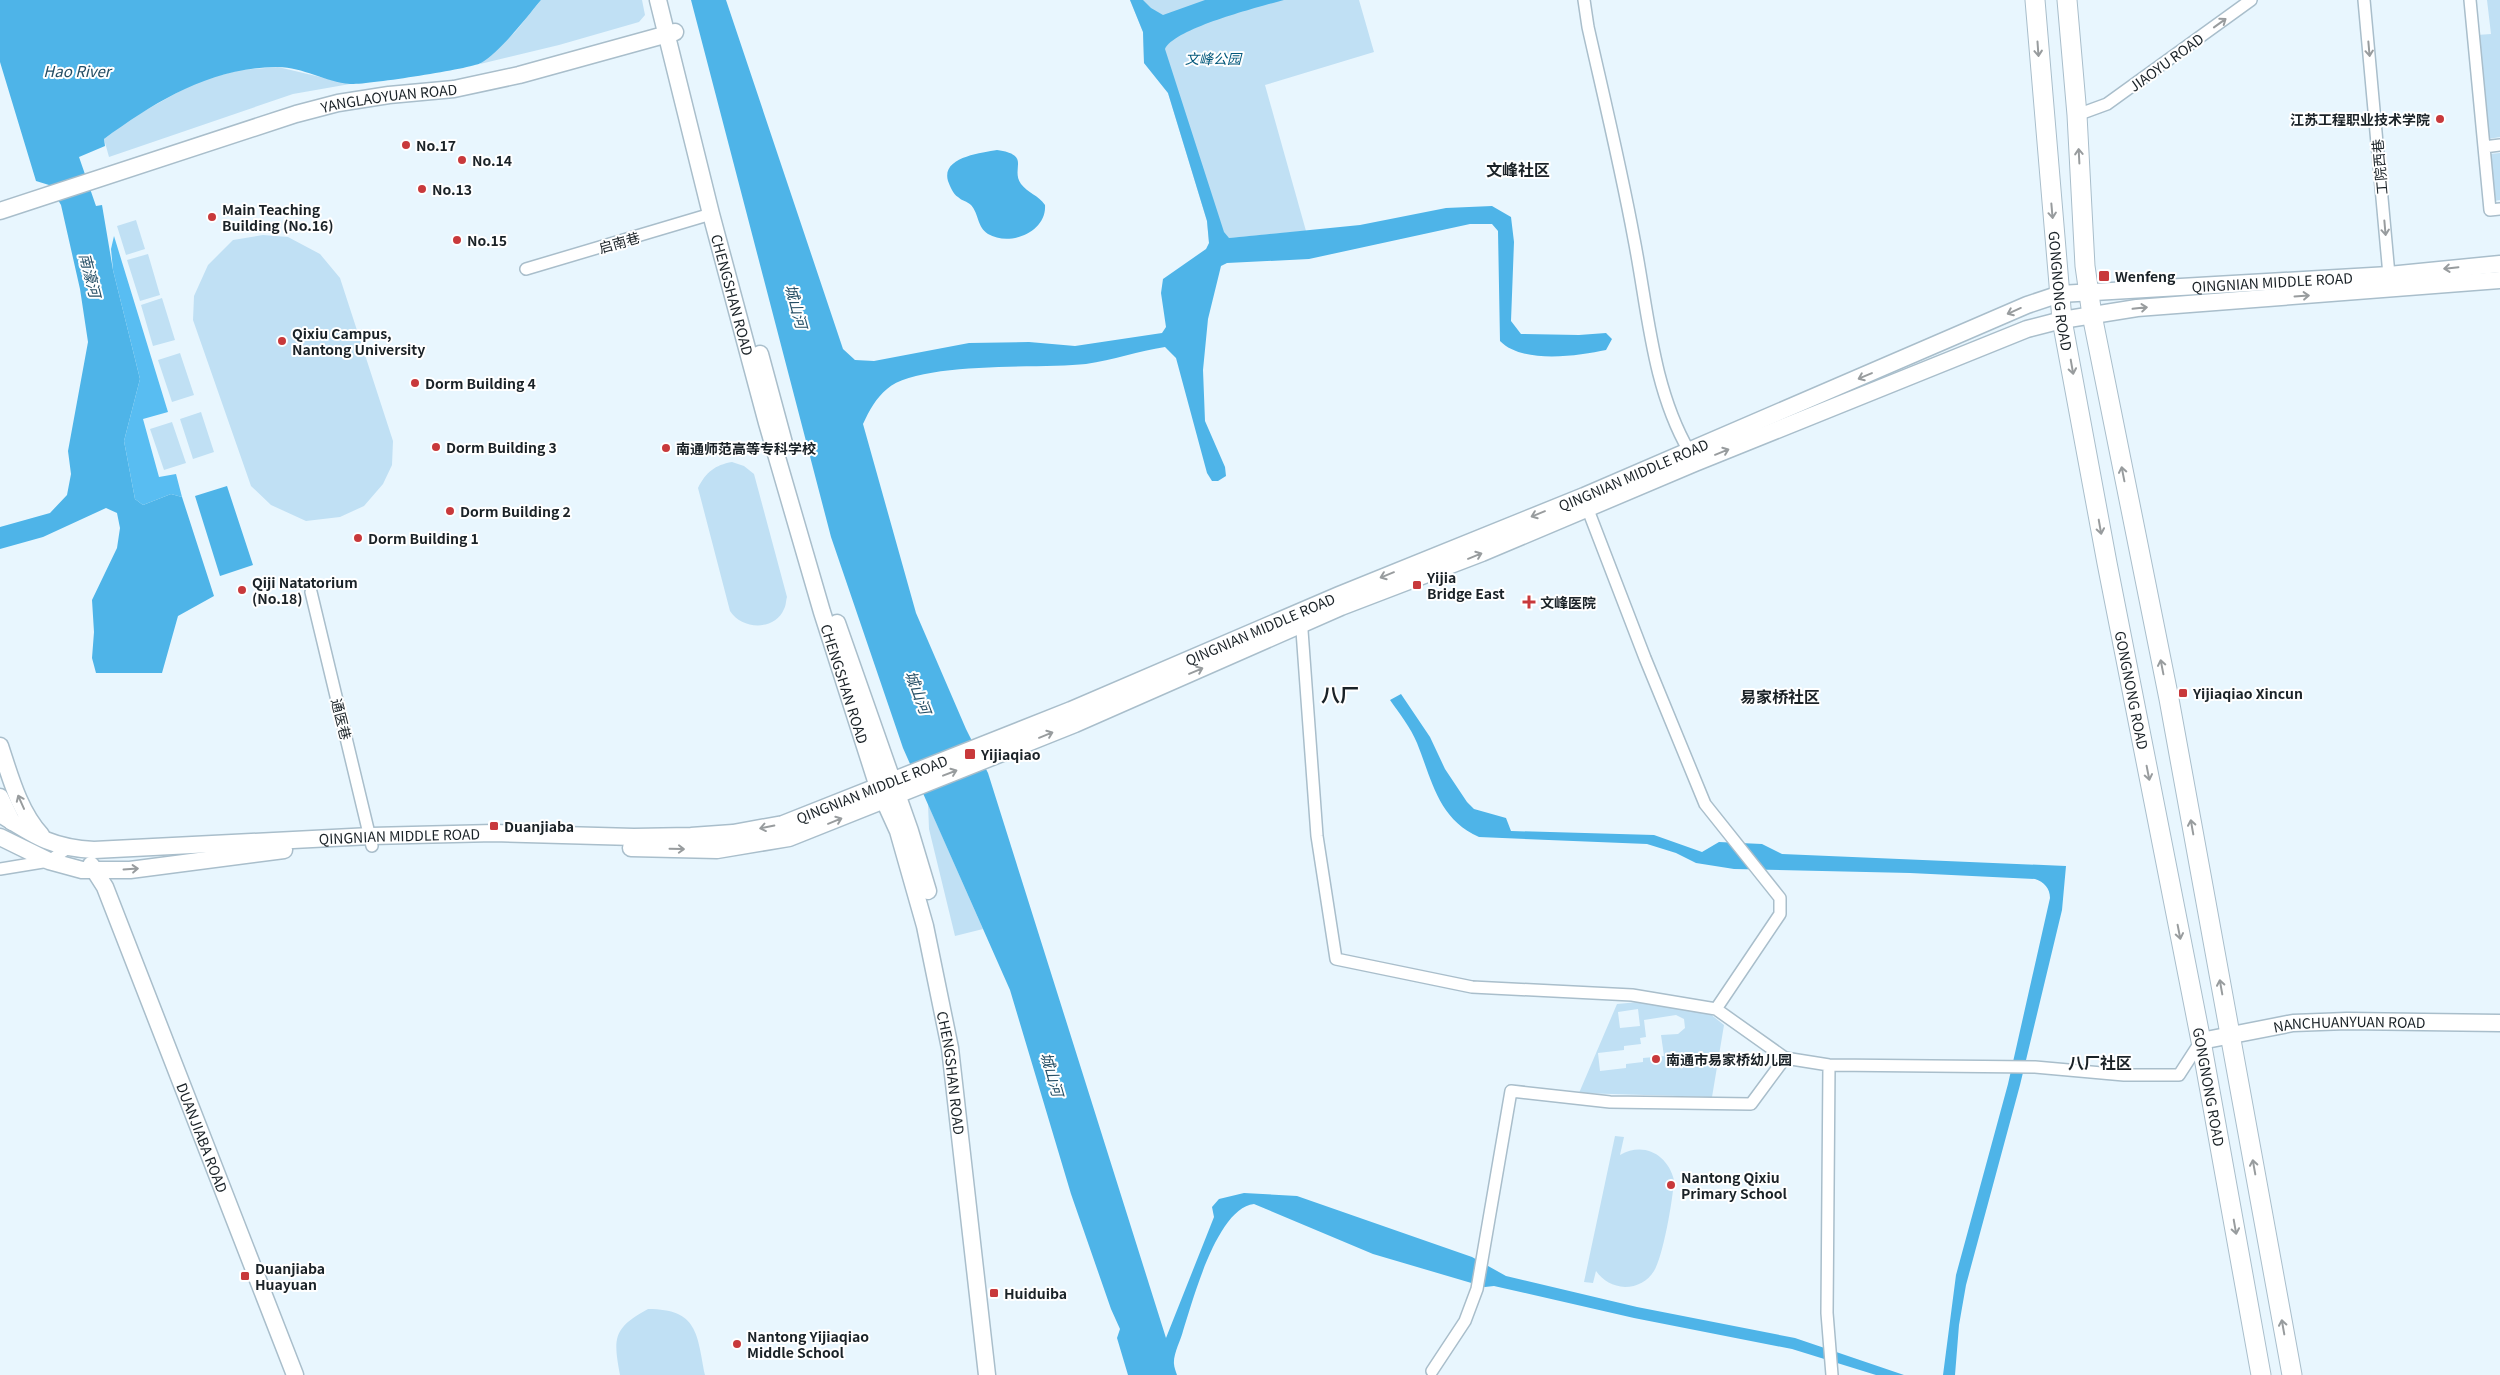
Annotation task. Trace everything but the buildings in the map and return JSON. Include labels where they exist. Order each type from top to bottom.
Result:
[{"type":"main road","name":"CHENGSHAN ROAD","points":[[658,0],[671,33],[798,498],[888,791],[926,926],[950,1048],[987,1375]]},
{"type":"main road","name":"CHENGSHAN ROAD","points":[[668,0],[671,33],[711,214],[767,423],[819,603],[888,791],[910,831],[935,919],[960,1049],[980,1215],[986,1298],[996,1375]]},
{"type":"main road","name":"GONGNONG ROAD","points":[[2034,0],[2062,320],[2107,563],[2201,1041],[2261,1375]]},
{"type":"main road","name":"GONGNONG ROAD","points":[[2067,0],[2077,115],[2088,292],[2168,699],[2292,1375]]},
{"type":"main road","name":"YANGLAOYUAN ROAD","points":[[0,211],[296,114],[346,102],[454,88],[519,76],[671,33]]},
{"type":"main road","name":"QINGNIAN MIDDLE ROAD","points":[[6,817],[48,842],[68,848],[130,849],[371,841],[494,833],[634,837],[733,833],[783,824],[888,791],[984,752],[1075,724],[1302,618],[1341,606],[1473,556],[1689,451],[2027,305],[2060,294],[2389,275],[2500,264]]},
{"type":"main road","name":"QINGNIAN MIDDLE ROAD","points":[[1585,502],[2027,329],[2062,320],[2137,308],[2500,280]]},
{"type":"main road","points":[[0,746],[8,772],[27,816],[48,842]]},
{"type":"main road","points":[[0,797],[6,817],[29,847],[49,861]]},
{"type":"main road","name":"QINGNIAN MIDDLE ROAD","points":[[0,837],[49,861],[71,868],[130,870],[283,850],[371,841]]},
{"type":"main road","name":"DUANJIABA ROAD","points":[[68,848],[87,860],[98,874],[110,901],[295,1375]]},
{"type":"main road","name":"DUANJIABA ROAD","points":[[71,868],[97,886],[110,901]]},
{"type":"main road","name":"NANCHUANYUAN ROAD","points":[[2201,1041],[2293,1023],[2348,1021],[2500,1023]]},
{"type":"street","points":[[1584,0],[1588,27],[1634,240],[1649,336],[1676,428],[1689,451]]},
{"type":"street","name":"JIAOYU ROAD","points":[[2077,115],[2107,104],[2252,0]]},
{"type":"street","name":"工院西巷","points":[[2364,0],[2389,275]]},
{"type":"street","points":[[2470,0],[2490,210],[2500,209]]},
{"type":"street","points":[[2484,146],[2500,145]]},
{"type":"street","name":"启南巷","points":[[526,269],[711,214]]},
{"type":"street","points":[[1585,502],[1705,804],[1780,898],[1780,914],[1716,1009]]},
{"type":"street","name":"通医巷","points":[[311,592],[371,841]]},
{"type":"street","points":[[1302,618],[1317,836],[1336,959],[1472,987],[1632,995],[1716,1009],[1785,1058],[1829,1065],[2030,1067],[2124,1075],[2180,1075],[2201,1041]]},
{"type":"street","points":[[0,869],[49,861],[68,848]]},
{"type":"street","points":[[1432,1371],[1465,1321],[1477,1289],[1511,1091],[1610,1102],[1751,1104],[1785,1058]]},
{"type":"street","points":[[1829,1065],[1827,1313],[1832,1371]]},
{"type":"green space","points":[[541,0],[642,0],[645,15],[639,22],[559,45],[480,64],[515,32]]},
{"type":"green space","name":"文峰公园","points":[[1130,0],[1359,0],[1374,52],[1265,85],[1306,231],[1229,238],[1209,243],[1207,221],[1168,93],[1144,63],[1143,32]]},
{"type":"green space","points":[[2487,0],[2500,0],[2500,137],[2488,139],[2477,35],[2491,34]]},
{"type":"green space","points":[[278,67],[350,84],[293,94],[109,157],[104,139],[130,119],[198,81],[240,70]]},
{"type":"green space","points":[[2500,153],[2500,200],[2494,201],[2489,154]]},
{"type":"green space","points":[[136,220],[145,249],[126,255],[117,226]]},
{"type":"green space","points":[[263,235],[288,237],[320,254],[340,278],[393,441],[392,465],[383,484],[364,506],[340,517],[306,521],[271,505],[251,486],[193,320],[194,296],[208,265],[233,240]]},
{"type":"green space","points":[[148,254],[160,295],[140,301],[127,260]]},
{"type":"green space","points":[[162,298],[175,340],[153,346],[141,305]]},
{"type":"green space","points":[[180,353],[194,395],[172,402],[158,360]]},
{"type":"green space","points":[[201,412],[214,452],[193,459],[180,419]]},
{"type":"green space","points":[[172,422],[186,463],[164,470],[150,429]]},
{"type":"green space","points":[[732,462],[744,466],[754,474],[787,597],[785,608],[780,616],[766,624],[750,625],[742,622],[730,611],[698,488],[712,470]]},
{"type":"green space","points":[[928,804],[983,929],[955,936],[929,829]]},
{"type":"green space","name":"南通市易家桥幼儿园","points":[[1638,1002],[1709,1013],[1724,1025],[1712,1097],[1579,1093],[1617,1004]],"holes":[[[1638,1009],[1640,1026],[1620,1028],[1618,1012]],[[1676,1015],[1684,1019],[1685,1028],[1678,1034],[1661,1035],[1664,1056],[1643,1058],[1643,1062],[1626,1064],[1626,1068],[1600,1071],[1598,1053],[1624,1050],[1624,1046],[1641,1044],[1640,1038],[1646,1037],[1644,1020]]]},
{"type":"green space","points":[[1615,1136],[1624,1137],[1620,1155],[1638,1149],[1654,1153],[1661,1157],[1671,1171],[1674,1180],[1667,1227],[1657,1264],[1652,1275],[1638,1285],[1629,1287],[1612,1284],[1602,1278],[1596,1271],[1593,1283],[1584,1282]]},
{"type":"green space","points":[[648,1309],[664,1310],[686,1319],[697,1336],[705,1375],[620,1375],[616,1352],[618,1335],[628,1322]]},
{"type":"shaded area","points":[[114,236],[168,412],[143,419],[159,477],[176,474],[182,497],[171,494],[143,505],[135,499],[124,441],[140,379],[113,270],[111,249]]},
{"type":"water","name":"Hao River","points":[[0,0],[541,0],[505,43],[489,58],[473,66],[439,73],[359,84],[341,83],[285,67],[252,69],[229,73],[206,80],[164,100],[104,139],[105,146],[79,157],[96,206],[102,205],[113,270],[140,379],[124,441],[135,499],[143,505],[171,494],[182,497],[214,596],[178,616],[162,673],[96,673],[92,658],[94,632],[92,600],[117,548],[120,528],[117,513],[106,508],[43,537],[0,549],[0,527],[50,513],[67,495],[71,474],[68,451],[88,342],[80,289],[61,205],[49,185],[36,181],[0,62]]},
{"type":"water","name":"城山河","points":[[691,0],[726,0],[843,349],[855,360],[874,361],[969,343],[1029,342],[1075,346],[1162,333],[1166,327],[1161,293],[1163,279],[1206,249],[1209,243],[1207,221],[1168,93],[1144,63],[1143,32],[1130,0],[1143,0],[1151,8],[1163,15],[1205,0],[1284,0],[1200,26],[1184,33],[1172,41],[1165,49],[1224,232],[1229,238],[1360,225],[1446,208],[1492,206],[1511,217],[1514,242],[1511,321],[1521,334],[1579,335],[1606,333],[1612,339],[1606,350],[1566,356],[1536,356],[1522,353],[1500,341],[1498,231],[1492,224],[1470,224],[1309,259],[1227,263],[1221,266],[1208,319],[1203,370],[1205,421],[1225,467],[1226,476],[1218,481],[1212,481],[1207,473],[1176,358],[1165,347],[1086,364],[982,368],[925,374],[903,380],[887,389],[879,396],[863,424],[916,613],[966,729],[988,773],[1166,1338],[1214,1217],[1212,1207],[1219,1199],[1244,1193],[1297,1196],[1472,1257],[1506,1276],[1637,1307],[1795,1338],[1904,1375],[1876,1375],[1792,1349],[1634,1318],[1494,1286],[1485,1287],[1373,1254],[1254,1204],[1241,1209],[1229,1221],[1208,1257],[1175,1356],[1174,1365],[1177,1375],[1128,1375],[1117,1338],[1120,1329],[1111,1309],[1071,1194],[1010,990],[903,748],[831,537]]},
{"type":"water","points":[[997,150],[1014,155],[1018,163],[1018,178],[1021,184],[1045,205],[1044,215],[1040,223],[1026,234],[1016,238],[997,238],[984,231],[971,205],[956,196],[948,181],[947,173],[950,166],[956,161]]},
{"type":"water","points":[[227,486],[253,565],[220,576],[195,496]]},
{"type":"water","points":[[1401,694],[1430,737],[1445,769],[1467,802],[1474,809],[1506,818],[1511,831],[1654,835],[1702,852],[1719,842],[1762,844],[1782,854],[2066,866],[2062,910],[2020,1085],[1966,1285],[1959,1325],[1955,1375],[1943,1375],[1956,1275],[2008,1084],[2050,898],[2046,886],[2035,879],[1910,873],[1734,869],[1696,863],[1676,853],[1647,844],[1479,837],[1454,820],[1438,797],[1414,737],[1390,700]]},
{"type":"place","name":"江苏工程职业技术学院","points":[[2440,119]]},
{"type":"place","name":"No.17","points":[[406,145]]},
{"type":"place","name":"No.14","points":[[462,160]]},
{"type":"place","name":"No.13","points":[[422,189]]},
{"type":"place","name":"Main Teaching Building (No.16)","points":[[212,217]]},
{"type":"place","name":"No.15","points":[[457,240]]},
{"type":"place","name":"Wenfeng","points":[[2104,276]]},
{"type":"place","name":"Qixiu Campus, Nantong University","points":[[282,341]]},
{"type":"place","name":"Dorm Building 4","points":[[415,383]]},
{"type":"place","name":"Dorm Building 3","points":[[436,447]]},
{"type":"place","name":"南通师范高等专科学校","points":[[666,448]]},
{"type":"place","name":"Dorm Building 2","points":[[450,511]]},
{"type":"place","name":"Dorm Building 1","points":[[358,538]]},
{"type":"place","name":"Yijia Bridge East","points":[[1417,585]]},
{"type":"place","name":"Qiji Natatorium (No.18)","points":[[242,590]]},
{"type":"place","name":"文峰医院","points":[[1529,602]]},
{"type":"place","name":"Yijiaqiao Xincun","points":[[2183,693]]},
{"type":"place","name":"Yijiaqiao","points":[[970,754]]},
{"type":"place","name":"Duanjiaba","points":[[494,826]]},
{"type":"place","name":"南通市易家桥幼儿园","points":[[1656,1059]]},
{"type":"place","name":"Nantong Qixiu Primary School","points":[[1671,1185]]},
{"type":"place","name":"Duanjiaba Huayuan","points":[[245,1276]]},
{"type":"place","name":"Huiduiba","points":[[994,1293]]},
{"type":"place","name":"Nantong Yijiaqiao Middle School","points":[[737,1344]]},
{"type":"district","name":"文峰社区","points":[[1518,169]]},
{"type":"district","name":"八厂","points":[[1340,693]]},
{"type":"district","name":"易家桥社区","points":[[1780,696]]},
{"type":"district","name":"八厂社区","points":[[2100,1062]]},
{"type":"water label","name":"南濠河","points":[[91,275]]}]
